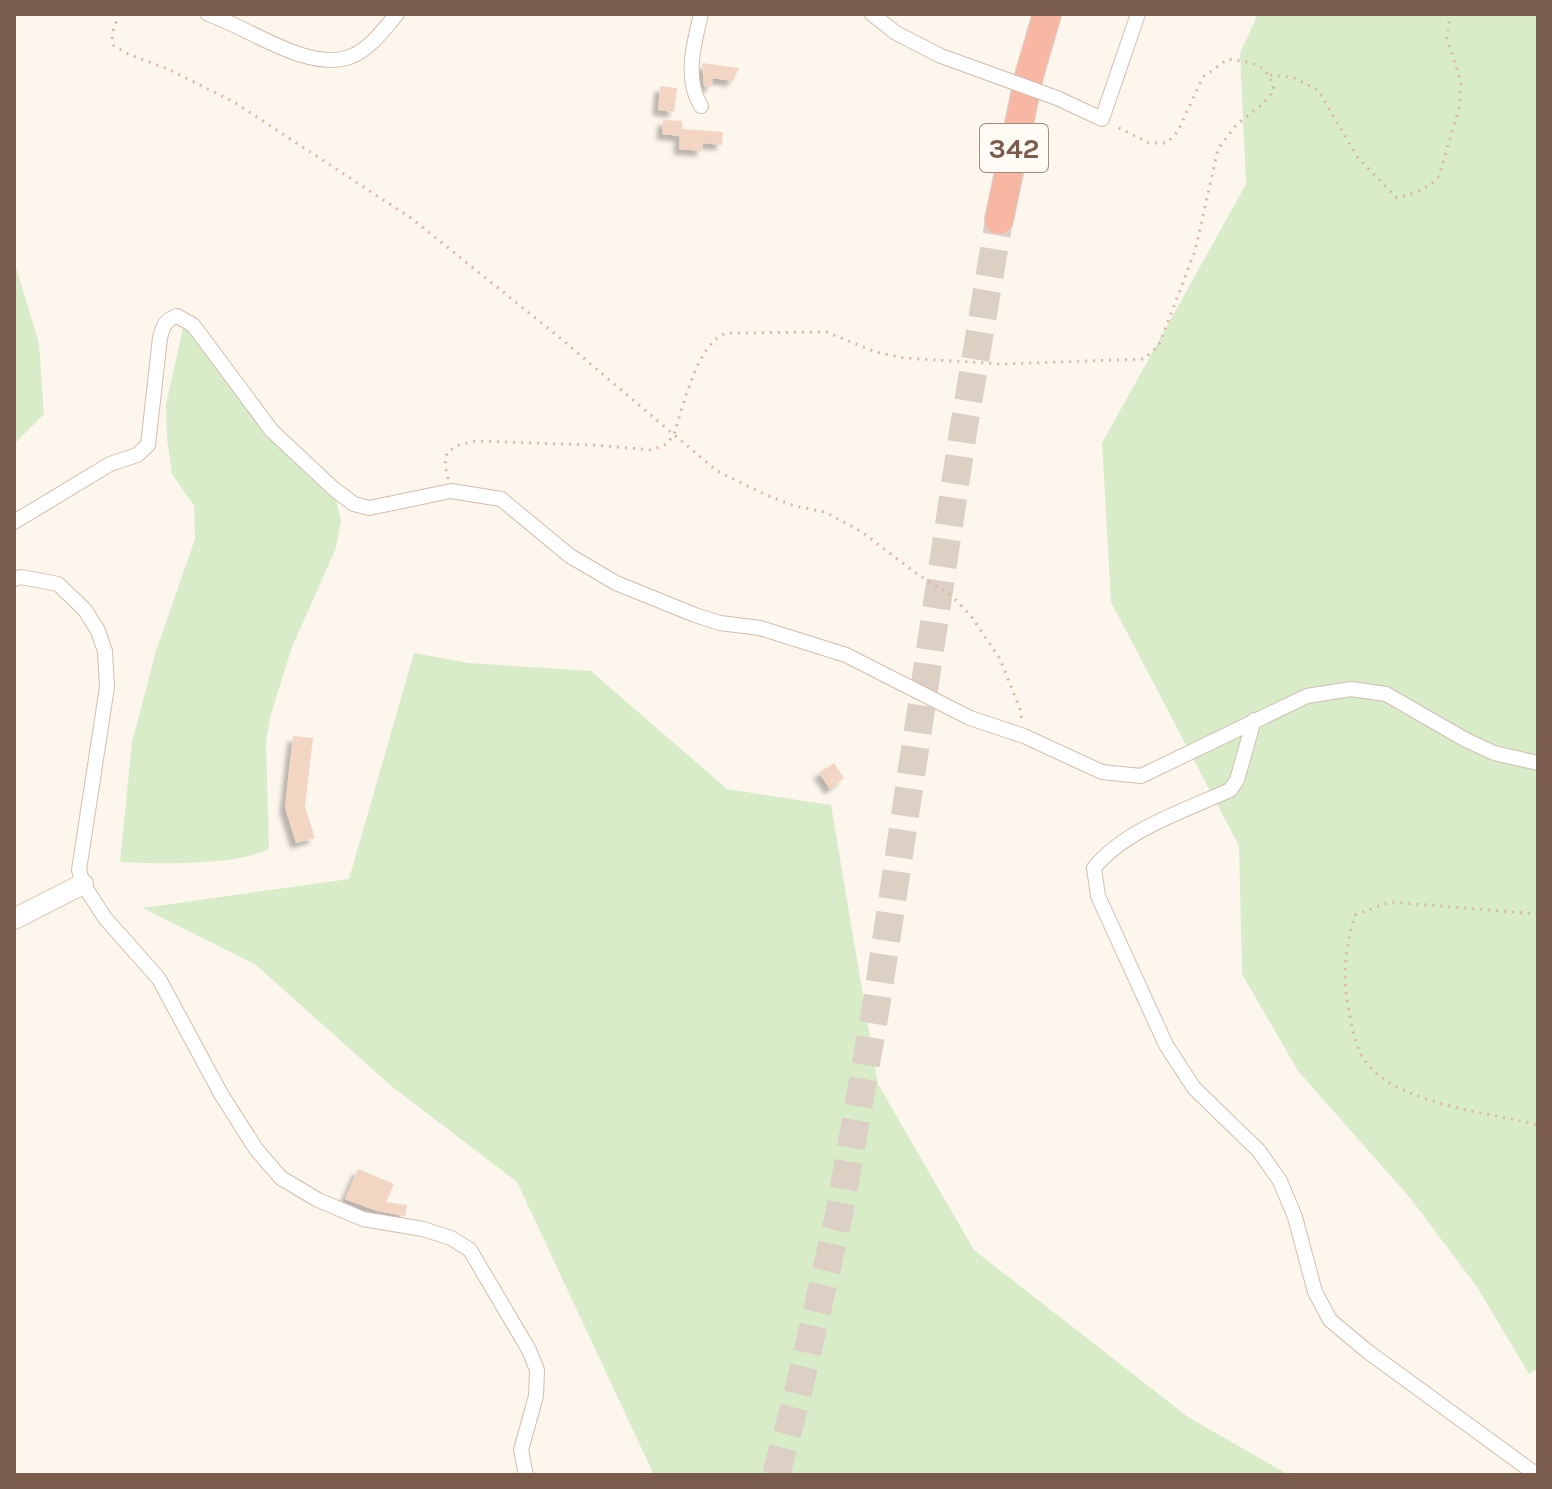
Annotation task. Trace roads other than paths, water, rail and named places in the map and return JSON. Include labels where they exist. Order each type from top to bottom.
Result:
[{"type":"highway","name":"342","points":[[999,220],[1029,76],[1046,14]]},
{"type":"street","points":[[208,14],[303,56],[337,61],[355,55],[382,32],[397,14]]},
{"type":"street","points":[[701,14],[693,47],[692,78],[695,97],[701,106]]},
{"type":"street","points":[[872,14],[896,33],[941,56],[1057,98],[1102,119],[1138,14]]},
{"type":"street","points":[[14,522],[110,464],[137,455],[148,445],[160,338],[163,325],[169,318],[177,316],[193,325],[272,431],[354,504],[369,508],[451,491],[501,499],[570,556],[616,583],[720,623],[760,628],[835,651],[899,680],[970,718],[1024,736],[1102,772],[1141,776],[1307,696],[1351,689],[1386,694],[1494,753],[1538,763]]},
{"type":"street","points":[[14,579],[21,577],[58,584],[85,610],[98,631],[105,651],[107,687],[79,870],[83,884],[105,918],[159,979],[221,1094],[256,1149],[281,1178],[318,1200],[363,1219],[423,1229],[451,1238],[470,1250],[529,1350],[537,1370],[536,1396],[521,1450],[526,1475]]},
{"type":"street","points":[[1254,720],[1237,780],[1230,790],[1125,839],[1107,852],[1094,868],[1098,896],[1166,1045],[1194,1088],[1259,1151],[1280,1181],[1295,1217],[1315,1292],[1330,1320],[1367,1351],[1537,1475]]},
{"type":"street","points":[[14,919],[83,884]]},
{"type":"tunnel","points":[[776,1475],[839,1215],[876,1007],[963,432],[999,220]]}]
